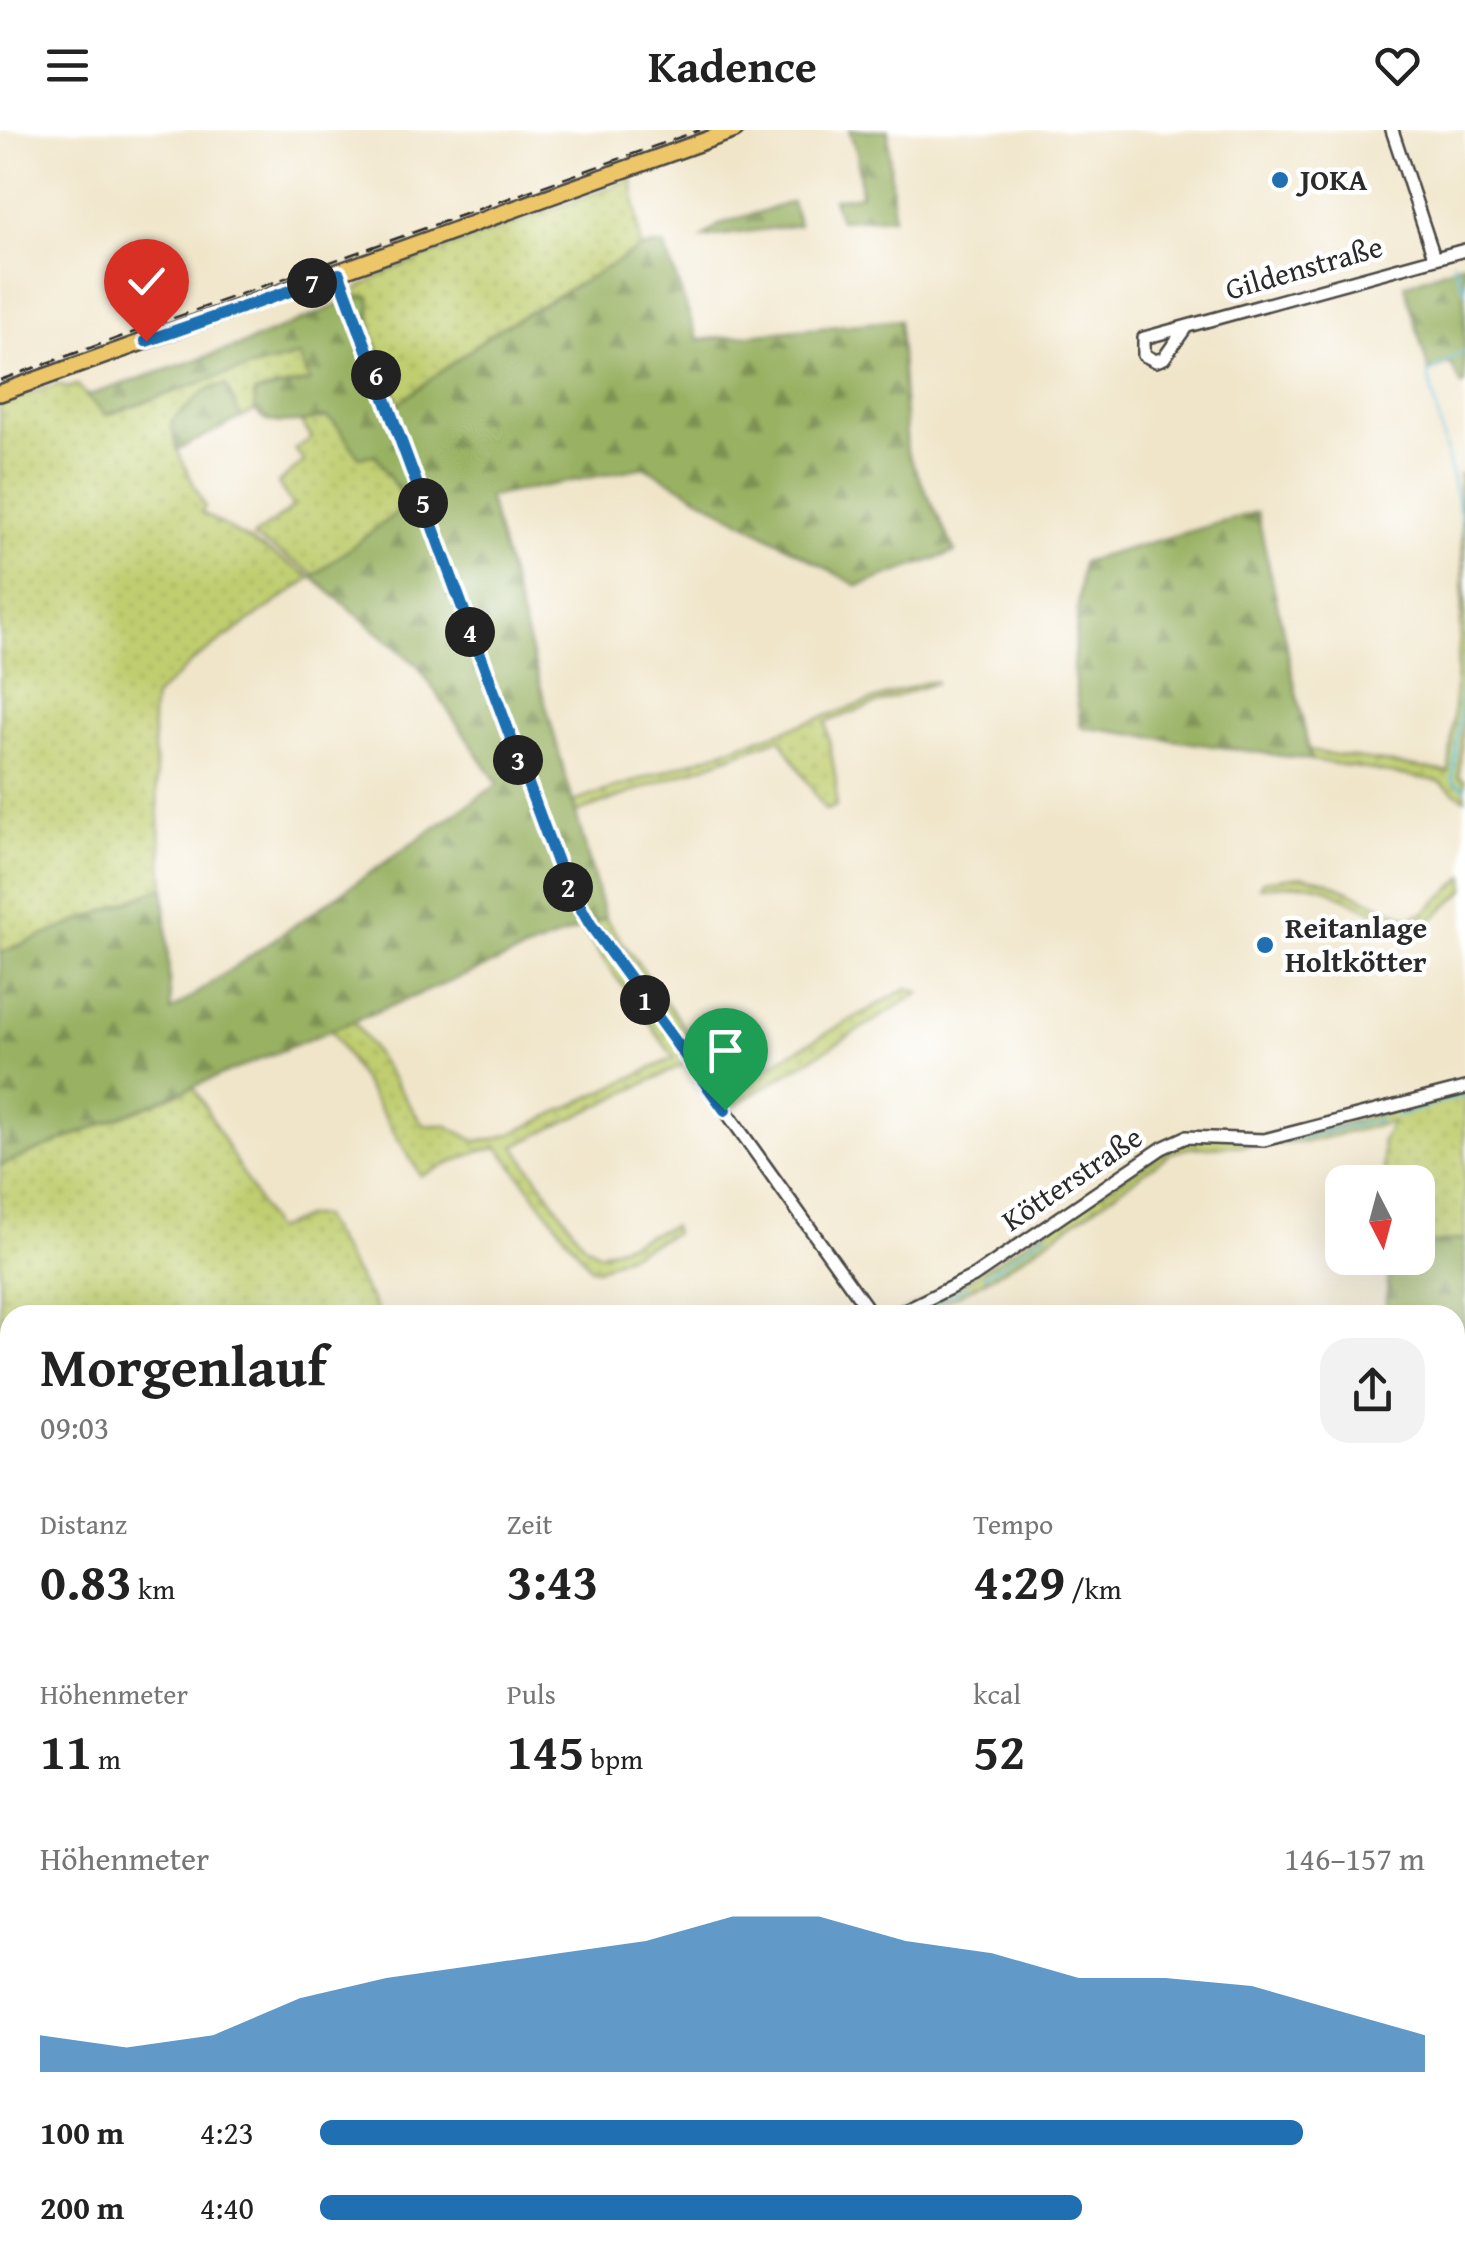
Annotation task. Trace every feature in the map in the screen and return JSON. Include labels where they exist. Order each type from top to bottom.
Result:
[{"type":"main road","points":[[0,393],[735,130]]},
{"type":"street","points":[[1392,130],[1434,257]]},
{"type":"street","name":"Gildenstraße","points":[[1186,327],[1465,250]]},
{"type":"street","points":[[339,274],[550,846],[574,899],[865,1305]]},
{"type":"street","name":"Kötterstraße","points":[[915,1305],[974,1276],[1162,1148],[1186,1137],[1264,1140],[1465,1088]]},
{"type":"green space","points":[[849,130],[888,130],[893,217],[840,220],[833,199],[861,195],[857,153]]},
{"type":"green space","points":[[632,179],[641,248],[494,332],[398,404],[372,332],[370,297],[357,297],[357,289],[389,271]]},
{"type":"green space","points":[[792,202],[799,225],[703,238],[720,224]]},
{"type":"green space","points":[[664,245],[698,340],[899,320],[907,452],[955,552],[858,586],[645,467],[488,497],[605,918],[0,1166],[0,953],[164,887],[171,1011],[498,784],[418,666],[312,577],[407,505],[376,455],[359,457],[335,423],[326,417],[277,422],[260,416],[254,393],[310,381],[299,356],[223,375],[106,415],[86,396],[242,345],[357,297],[370,297],[372,332],[399,403],[494,332],[641,248]]},
{"type":"green space","points":[[1465,262],[1462,386],[1450,363],[1429,372],[1405,285]]},
{"type":"green space","points":[[299,356],[311,381],[255,393],[256,410],[241,418],[225,385],[171,422],[177,450],[205,507],[201,512],[312,577],[194,660],[154,697],[152,718],[164,887],[0,953],[0,404],[58,384],[67,388],[77,385],[107,415],[223,375]]},
{"type":"green space","points":[[226,385],[241,418],[177,450],[171,422],[206,390]]},
{"type":"green space","points":[[325,417],[335,423],[359,456],[375,454],[407,505],[316,575],[253,537],[293,507],[278,483],[304,462],[295,449],[312,438],[301,422]]},
{"type":"green space","points":[[1459,474],[1465,476],[1465,698],[1459,776],[1465,780],[1465,799],[1438,781],[1311,760],[1310,751],[1449,772],[1464,581]]},
{"type":"green space","points":[[1257,512],[1311,760],[1081,727],[1073,668],[1082,562]]},
{"type":"green space","points":[[926,682],[937,682],[826,722],[836,781],[836,807],[825,810],[780,738],[576,813],[573,802]]},
{"type":"green space","points":[[1303,876],[1324,880],[1409,918],[1425,912],[1465,876],[1465,890],[1428,923],[1410,930],[1323,887],[1260,887],[1262,881]]},
{"type":"green space","points":[[605,918],[728,1088],[908,988],[920,993],[725,1111],[689,1062],[515,1146],[583,1243],[599,1254],[672,1226],[674,1233],[598,1269],[591,1268],[499,1148],[479,1151],[421,1176],[331,1030],[354,1021],[423,1125],[446,1125],[476,1141],[511,1134],[674,1058],[581,928]]},
{"type":"green space","points":[[194,1087],[274,1230],[307,1216],[321,1216],[374,1305],[0,1305],[0,1166]]},
{"type":"green space","points":[[1465,1091],[1465,1239],[1435,1243],[1435,1165],[1384,1165],[1382,1141],[1392,1122],[1306,1142],[1173,1152],[996,1274],[934,1305],[915,1305],[974,1276],[1186,1137],[1306,1134]]},
{"type":"green space","points":[[1465,1239],[1465,1305],[1386,1305],[1389,1275],[1435,1275],[1435,1243]]},
{"type":"waterway","points":[[1453,261],[1465,290]]},
{"type":"waterway","points":[[1465,351],[1428,374],[1465,532]]},
{"type":"waterway","points":[[1465,658],[1453,780],[1465,788]]},
{"type":"waterway","points":[[1395,1117],[1465,1095]]},
{"type":"waterway","points":[[1284,1141],[1380,1120]]},
{"type":"waterway","points":[[984,1276],[1048,1233]]},
{"type":"waterway","points":[[931,1304],[968,1285]]},
{"type":"waterway","points":[[1329,2265],[1389,2265]]},
{"type":"railway","points":[[0,380],[700,130]]},
{"type":"place","name":"JOKA","points":[[1280,180]]},
{"type":"place","name":"Reitanlage Holtkötter","points":[[1265,945]]},
{"type":"route","points":[[146,341],[339,274],[561,873],[590,924],[725,1110]]}]
